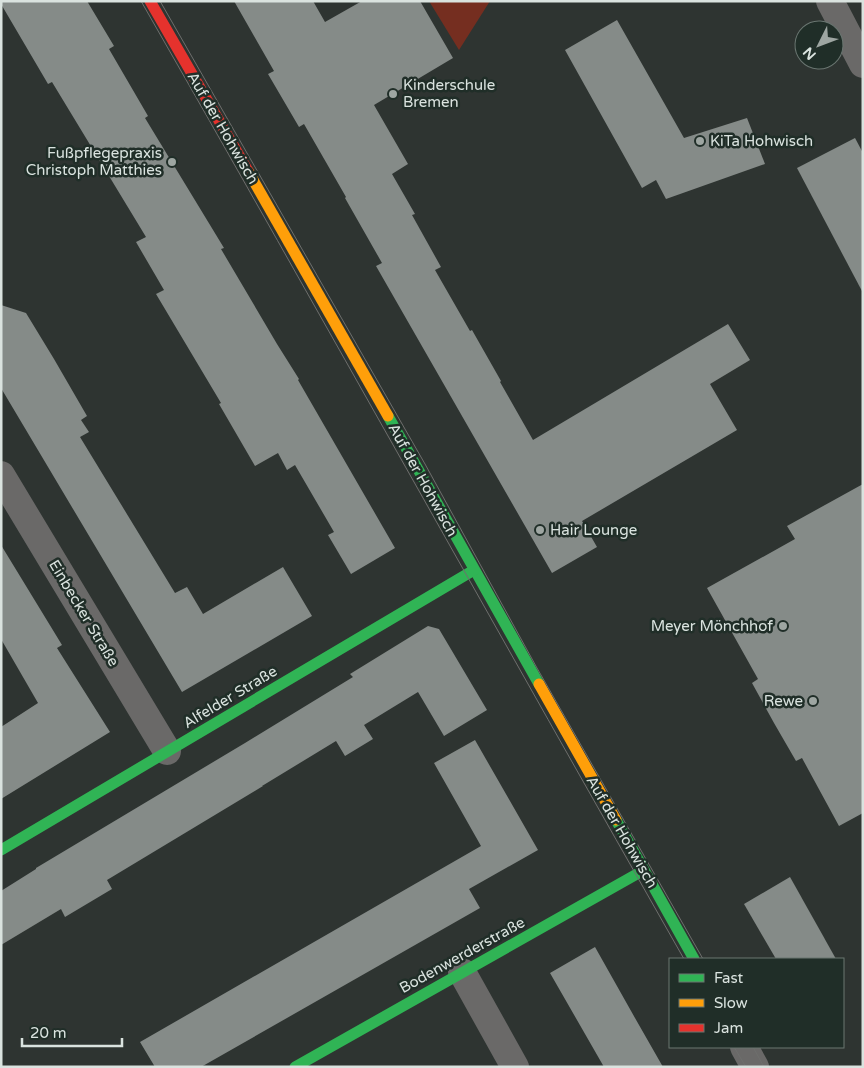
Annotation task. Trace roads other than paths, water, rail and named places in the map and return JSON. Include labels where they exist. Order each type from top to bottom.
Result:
[{"type":"street","name":"Auf der Hohwisch","points":[[150,1],[325,305],[693,958]]},
{"type":"street","points":[[830,1],[863,64]]},
{"type":"street","name":"Einbecker Straße","points":[[1,475],[167,751]]},
{"type":"street","name":"Alfelder Straße","points":[[1,850],[474,570]]},
{"type":"street","name":"Bodenwerderstraße","points":[[294,1067],[644,870]]},
{"type":"street","points":[[462,972],[516,1067]]},
{"type":"street","points":[[745,1048],[755,1067]]},
{"type":"tram line","points":[[141,1],[683,958]]},
{"type":"tram line","points":[[160,1],[425,464],[537,668],[702,958]]},
{"type":"tram line","points":[[735,1048],[746,1067]]},
{"type":"tram line","points":[[754,1048],[764,1067]]},
{"type":"place","name":"Kinderschule Bremen","points":[[393,94]]},
{"type":"place","name":"KiTa Hohwisch","points":[[700,141]]},
{"type":"place","name":"Fußpflegepraxis Christoph Matthies","points":[[172,162]]},
{"type":"place","name":"Hair Lounge","points":[[540,530]]},
{"type":"place","name":"Meyer Mönchhof","points":[[783,626]]},
{"type":"place","name":"Rewe","points":[[813,701]]}]
